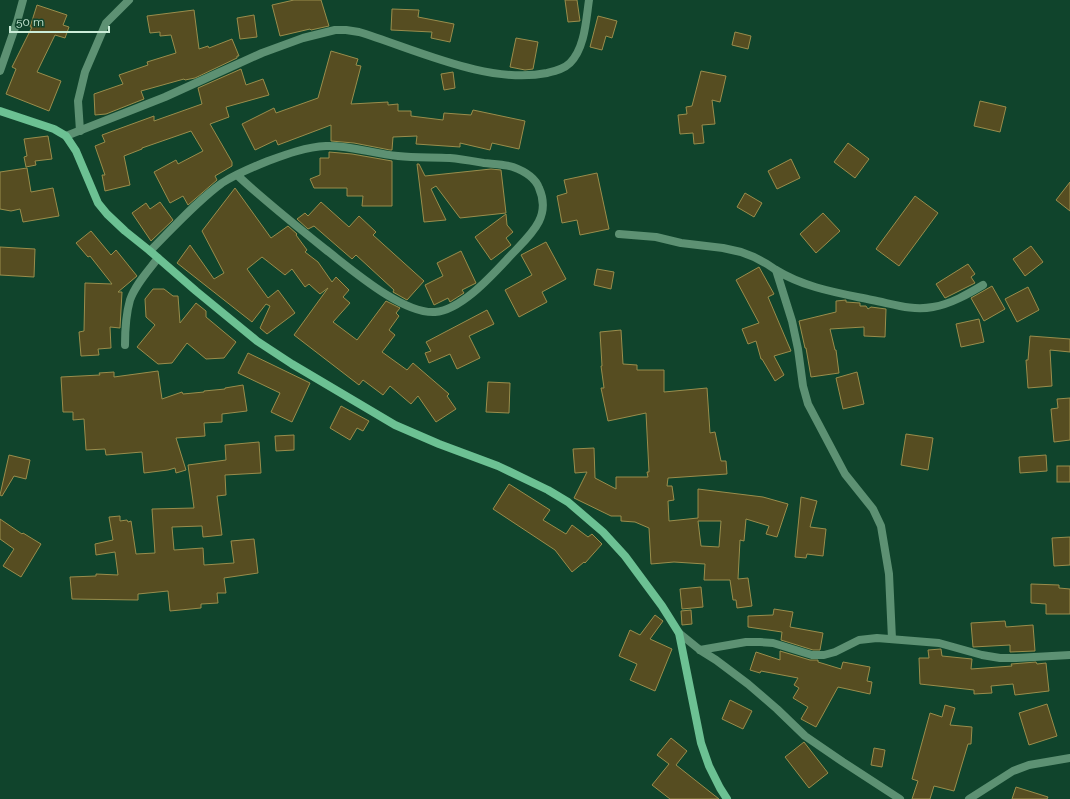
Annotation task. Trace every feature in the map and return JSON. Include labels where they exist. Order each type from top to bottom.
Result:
[{"type":"street","points":[[0,71],[23,0]]},
{"type":"street","points":[[80,131],[78,101],[87,67],[106,23],[129,0]]},
{"type":"street","points":[[66,136],[165,97],[262,53],[303,38],[335,30],[359,32],[434,58],[498,74],[534,75],[555,71],[570,63],[576,55],[586,25],[589,0]]},
{"type":"street","points":[[0,111],[54,128],[66,136],[76,151],[98,203],[107,214],[125,231],[257,341],[292,364],[395,425],[439,444],[498,466],[548,490],[568,502],[604,532],[662,606],[679,633],[748,684],[805,736],[900,799]]},
{"type":"street","points":[[150,251],[204,198],[223,183],[237,175],[267,161],[310,148],[328,146],[397,156],[450,158],[510,166],[529,175],[539,186],[543,206],[540,221],[534,232],[491,276],[464,300],[446,310],[435,312],[424,311],[400,302],[371,285],[268,203],[237,175]]},
{"type":"street","points":[[619,234],[656,238],[742,252],[767,264],[788,278],[817,288],[893,305],[917,308],[933,307],[954,301],[984,285]]},
{"type":"street","points":[[125,345],[130,299],[142,279],[158,258]]},
{"type":"street","points":[[776,270],[792,321],[798,349],[803,386],[808,404],[845,474],[873,509],[881,526],[889,574],[892,639]]},
{"type":"street","points":[[679,633],[701,743],[709,766],[727,799]]},
{"type":"street","points":[[700,650],[746,642],[760,642],[773,643],[812,654],[824,655],[859,640],[877,638],[939,643],[982,655],[1000,658],[1070,655]]},
{"type":"street","points":[[969,799],[1013,771],[1029,765],[1070,758]]},
{"type":"building","points":[[294,0],[321,0],[329,26],[280,36],[272,5]]},
{"type":"building","points":[[565,0],[577,0],[580,21],[568,22]]},
{"type":"building","points":[[37,5],[67,15],[63,25],[69,27],[65,38],[55,35],[37,72],[61,81],[49,111],[6,94],[16,69],[12,67],[32,27],[30,27]]},
{"type":"building","points":[[392,9],[419,10],[418,17],[454,24],[450,42],[431,38],[432,32],[391,30]]},
{"type":"building","points":[[194,10],[199,49],[208,46],[209,48],[232,39],[239,56],[195,78],[184,79],[141,91],[144,99],[106,114],[95,115],[94,94],[123,84],[119,75],[148,65],[147,62],[176,53],[171,35],[160,36],[160,32],[150,33],[147,16]]},
{"type":"building","points":[[254,15],[257,37],[240,39],[237,18]]},
{"type":"building","points":[[598,16],[617,21],[612,38],[606,36],[602,50],[590,47]]},
{"type":"building","points":[[735,32],[751,36],[748,49],[732,45]]},
{"type":"building","points":[[516,38],[538,42],[533,69],[525,70],[510,67]]},
{"type":"building","points":[[331,51],[358,59],[356,65],[361,66],[351,104],[388,102],[388,105],[398,104],[398,111],[411,111],[411,116],[443,120],[444,113],[471,115],[473,110],[525,121],[519,149],[492,143],[490,150],[460,143],[460,147],[416,144],[417,136],[393,137],[392,150],[390,150],[354,143],[331,141],[331,125],[278,145],[276,140],[255,150],[242,124],[274,108],[276,113],[318,98]]},
{"type":"building","points":[[241,69],[246,85],[263,79],[269,95],[226,107],[229,117],[210,124],[232,162],[232,166],[215,176],[217,180],[188,205],[183,196],[170,203],[154,172],[176,160],[178,164],[203,151],[191,131],[142,148],[124,156],[130,185],[105,191],[102,175],[105,175],[95,146],[105,142],[102,135],[154,116],[154,121],[202,104],[198,88]]},
{"type":"building","points":[[701,71],[726,76],[720,102],[712,100],[715,124],[702,125],[704,143],[694,144],[693,133],[680,134],[678,115],[687,114],[686,107],[692,106]]},
{"type":"building","points":[[453,72],[455,88],[444,90],[441,74]]},
{"type":"building","points":[[980,101],[1006,107],[1000,132],[974,126]]},
{"type":"building","points":[[48,136],[52,159],[35,161],[36,165],[26,167],[24,157],[27,156],[24,139]]},
{"type":"building","points":[[848,143],[869,159],[855,178],[834,162]]},
{"type":"building","points":[[329,152],[352,154],[392,161],[392,206],[362,206],[363,196],[347,196],[347,188],[314,188],[310,179],[320,175],[320,158],[329,158]]},
{"type":"building","points":[[791,159],[800,178],[777,189],[768,171]]},
{"type":"building","points":[[417,164],[419,164],[425,176],[491,169],[501,170],[506,213],[460,218],[436,186],[431,189],[446,220],[424,222]]},
{"type":"building","points":[[27,168],[31,192],[53,188],[59,216],[23,222],[20,209],[11,211],[0,209],[0,172]]},
{"type":"building","points":[[597,173],[609,229],[580,235],[577,220],[562,223],[557,196],[567,193],[564,180]]},
{"type":"building","points":[[1070,182],[1070,211],[1056,200]]},
{"type":"building","points":[[235,188],[271,238],[288,226],[297,234],[296,235],[307,250],[305,252],[318,262],[332,282],[336,277],[349,290],[343,297],[350,303],[333,322],[357,340],[386,301],[400,308],[396,313],[399,316],[389,330],[395,335],[382,352],[407,370],[413,363],[449,394],[447,396],[456,409],[436,422],[418,396],[411,404],[390,386],[383,395],[363,380],[359,385],[294,335],[328,288],[320,294],[309,284],[305,287],[292,269],[285,275],[262,257],[247,269],[268,298],[278,290],[295,313],[267,334],[260,328],[270,306],[266,304],[252,322],[177,263],[190,245],[214,279],[224,273],[202,231]]},
{"type":"building","points":[[745,193],[762,203],[754,217],[737,207]]},
{"type":"building","points":[[915,196],[938,213],[899,266],[876,249]]},
{"type":"building","points":[[160,202],[173,220],[151,241],[132,213],[146,203],[150,209]]},
{"type":"building","points":[[321,202],[349,227],[359,216],[376,232],[373,235],[424,281],[407,300],[393,292],[394,290],[356,255],[352,259],[314,226],[308,229],[297,219],[305,213],[308,216]]},
{"type":"building","points":[[823,213],[840,231],[816,253],[800,234]]},
{"type":"building","points":[[506,214],[507,225],[513,232],[506,238],[511,245],[491,260],[475,237]]},
{"type":"building","points":[[91,231],[111,255],[116,250],[137,276],[118,292],[122,292],[120,328],[110,327],[111,348],[98,349],[99,355],[81,356],[79,332],[84,331],[85,283],[112,284],[90,256],[88,257],[76,243]]},
{"type":"building","points":[[546,242],[566,279],[542,292],[547,302],[519,317],[505,290],[532,275],[521,255]]},
{"type":"building","points":[[1031,246],[1043,262],[1025,276],[1013,259]]},
{"type":"building","points":[[0,247],[35,249],[34,277],[0,275]]},
{"type":"building","points":[[461,251],[476,283],[462,290],[464,293],[450,302],[448,298],[434,305],[425,285],[443,276],[437,263]]},
{"type":"building","points":[[968,264],[975,274],[971,277],[975,283],[945,298],[936,284]]},
{"type":"building","points":[[759,267],[774,294],[768,297],[791,351],[774,356],[784,375],[775,381],[761,359],[756,341],[748,344],[742,329],[759,323],[736,280]]},
{"type":"building","points":[[597,269],[614,272],[611,289],[594,285]]},
{"type":"building","points":[[992,286],[1005,309],[984,321],[971,298]]},
{"type":"building","points":[[1028,287],[1039,310],[1017,322],[1005,299]]},
{"type":"building","points":[[153,289],[164,289],[173,296],[178,296],[180,323],[196,303],[206,311],[206,317],[236,342],[224,358],[206,359],[187,343],[172,363],[158,364],[137,347],[155,325],[146,317],[145,299]]},
{"type":"building","points":[[846,300],[846,302],[860,303],[860,306],[866,306],[868,309],[871,307],[886,309],[885,337],[864,336],[864,327],[830,329],[836,350],[839,373],[811,377],[799,321],[836,312],[836,301]]},
{"type":"building","points":[[487,310],[494,324],[469,336],[480,358],[457,369],[450,354],[429,363],[425,353],[431,351],[426,342]]},
{"type":"building","points":[[979,319],[984,342],[961,347],[956,324]]},
{"type":"building","points":[[621,330],[623,364],[637,365],[637,370],[664,370],[664,392],[707,388],[710,433],[715,432],[721,461],[726,461],[727,474],[668,478],[667,486],[672,486],[674,500],[668,501],[669,521],[698,518],[698,489],[763,497],[788,504],[777,537],[766,534],[769,526],[746,519],[744,541],[740,540],[738,579],[748,578],[752,606],[737,608],[736,600],[733,600],[730,580],[704,580],[705,564],[674,562],[651,564],[649,528],[635,522],[621,521],[621,516],[611,516],[574,498],[587,472],[575,473],[573,449],[594,448],[595,478],[616,489],[616,477],[648,477],[647,472],[649,472],[646,413],[608,421],[601,388],[604,388],[601,366],[600,332]],"holes":[[[698,521],[721,521],[719,547],[701,546]]]},
{"type":"building","points":[[1030,336],[1070,339],[1070,352],[1050,350],[1052,386],[1028,388],[1026,360],[1028,360]]},
{"type":"building","points":[[248,353],[310,383],[292,422],[271,412],[280,393],[238,373]]},
{"type":"building","points":[[158,371],[162,399],[182,392],[183,394],[204,392],[243,385],[247,411],[222,414],[222,422],[204,423],[205,436],[176,438],[186,470],[176,473],[175,468],[144,473],[142,452],[106,455],[105,449],[86,450],[84,419],[73,420],[73,412],[63,412],[61,377],[100,375],[99,373],[114,372],[114,377]]},
{"type":"building","points":[[857,372],[864,404],[843,409],[836,378]]},
{"type":"building","points":[[488,382],[510,383],[509,413],[486,412]]},
{"type":"building","points":[[1070,398],[1070,440],[1054,442],[1051,409],[1058,408],[1057,399]]},
{"type":"building","points":[[341,406],[369,421],[363,431],[357,428],[350,440],[330,428]]},
{"type":"building","points":[[906,434],[933,438],[928,470],[901,465]]},
{"type":"building","points":[[294,435],[294,450],[276,451],[275,436]]},
{"type":"building","points":[[259,442],[261,473],[225,475],[226,495],[217,496],[222,535],[203,537],[202,526],[172,527],[174,550],[203,548],[204,565],[234,563],[231,541],[254,539],[258,573],[224,578],[226,593],[217,593],[218,603],[201,604],[201,608],[170,611],[168,591],[138,594],[138,600],[72,599],[70,577],[96,576],[96,574],[118,575],[115,552],[96,555],[95,544],[113,540],[109,517],[120,516],[120,521],[131,521],[136,554],[155,553],[152,509],[194,508],[188,465],[226,460],[225,445]]},
{"type":"building","points":[[9,455],[30,460],[26,479],[14,476],[2,496],[0,495]]},
{"type":"building","points":[[1046,455],[1047,471],[1020,473],[1019,457]]},
{"type":"building","points":[[1057,466],[1070,466],[1070,482],[1057,482]]},
{"type":"building","points":[[509,484],[550,510],[543,520],[566,534],[572,525],[588,537],[592,534],[602,544],[585,563],[584,562],[572,572],[555,550],[493,509]]},
{"type":"building","points":[[801,497],[817,501],[810,527],[826,529],[823,556],[807,554],[806,558],[795,557]]},
{"type":"building","points":[[0,519],[22,534],[23,533],[41,544],[21,577],[3,566],[14,549],[0,539]]},
{"type":"building","points":[[1070,537],[1070,565],[1054,566],[1052,538]]},
{"type":"building","points":[[1031,584],[1059,585],[1059,588],[1070,589],[1070,614],[1046,614],[1046,604],[1031,603]]},
{"type":"building","points":[[701,587],[703,607],[682,609],[680,589]]},
{"type":"building","points":[[774,609],[793,612],[790,627],[823,633],[820,650],[813,650],[781,640],[782,632],[748,627],[748,616],[773,615]]},
{"type":"building","points":[[691,610],[692,624],[682,625],[681,611]]},
{"type":"building","points":[[655,615],[663,621],[650,639],[672,649],[655,691],[630,680],[637,664],[619,656],[630,630],[640,635]]},
{"type":"building","points":[[1005,621],[1006,627],[1033,625],[1035,651],[1010,652],[1010,645],[973,647],[971,623]]},
{"type":"building","points":[[941,649],[942,656],[972,659],[971,669],[1012,666],[1011,664],[1036,662],[1037,664],[1046,663],[1049,691],[1015,695],[1013,684],[991,686],[992,693],[974,694],[974,690],[920,684],[919,658],[929,658],[928,650]]},
{"type":"building","points":[[780,651],[810,660],[818,660],[818,662],[841,669],[843,662],[870,667],[867,681],[872,682],[870,694],[838,687],[816,727],[801,719],[808,707],[793,698],[799,688],[794,685],[798,678],[761,671],[760,673],[750,670],[756,652],[780,660]]},
{"type":"building","points":[[730,700],[752,711],[743,729],[722,719]]},
{"type":"building","points":[[1047,704],[1057,736],[1029,745],[1019,713]]},
{"type":"building","points":[[945,705],[955,708],[950,725],[972,727],[971,744],[968,744],[954,791],[934,786],[930,799],[912,799],[918,781],[912,779],[930,713],[942,717]]},
{"type":"building","points":[[671,738],[687,751],[676,765],[719,799],[670,799],[652,785],[669,764],[657,755]]},
{"type":"building","points":[[804,742],[828,773],[809,788],[785,757]]},
{"type":"building","points":[[874,748],[885,750],[882,767],[871,765]]},
{"type":"building","points":[[1016,787],[1048,797],[1047,799],[1012,799]]}]
